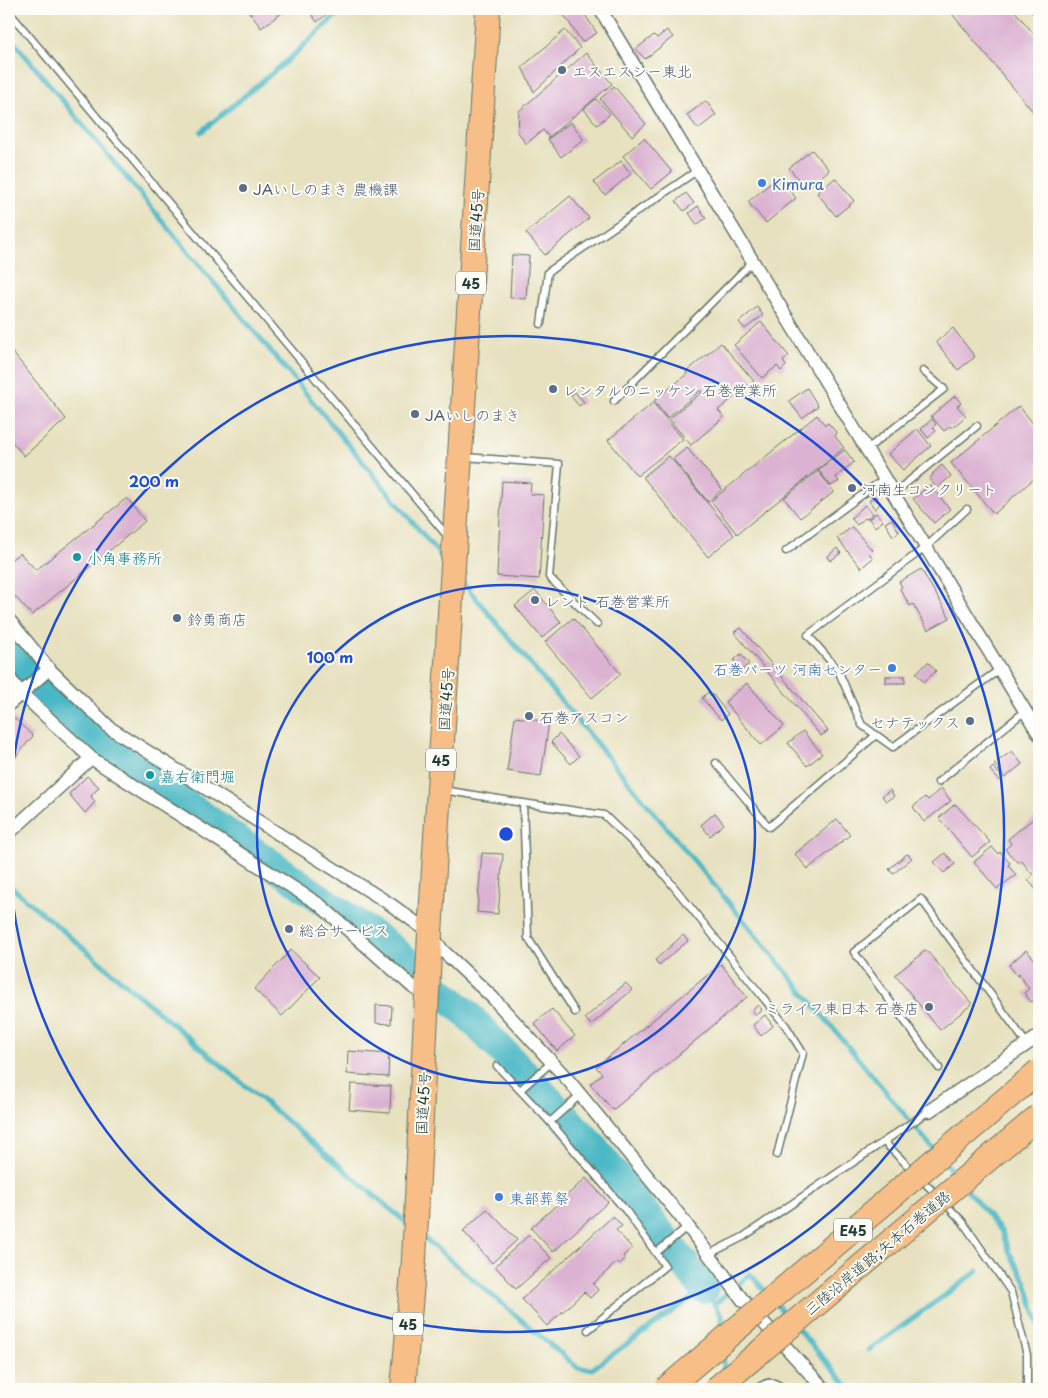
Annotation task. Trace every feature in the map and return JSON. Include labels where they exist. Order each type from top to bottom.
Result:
[{"type":"highway","name":"国道45号","points":[[402,1389],[414,1259],[430,934],[488,9]]},
{"type":"highway","name":"E45","points":[[666,1389],[1039,1071]]},
{"type":"highway","name":"三陸沿岸道路;矢本石巻道路","points":[[716,1389],[1039,1116]]},
{"type":"street","points":[[600,9],[1039,734]]},
{"type":"street","points":[[9,620],[49,669],[110,728],[390,904],[430,934],[442,950],[492,997],[580,1095],[709,1254],[740,1297],[824,1389]]},
{"type":"street","points":[[9,704],[49,669]]},
{"type":"street","points":[[9,678],[21,693],[91,758],[320,905],[413,987],[427,995]]},
{"type":"street","points":[[9,833],[91,758]]},
{"type":"street","points":[[929,1110],[1039,1036]]},
{"type":"lane","points":[[1034,9],[1039,15]]},
{"type":"lane","points":[[9,12],[454,551]]},
{"type":"lane","points":[[541,324],[548,272],[698,170]]},
{"type":"lane","points":[[614,401],[753,261]]},
{"type":"lane","points":[[867,449],[944,389],[923,371]]},
{"type":"lane","points":[[894,493],[977,426]]},
{"type":"lane","points":[[460,457],[560,464],[549,577],[597,624]]},
{"type":"lane","points":[[786,551],[884,478]]},
{"type":"lane","points":[[967,509],[926,547],[808,634],[838,670],[862,725],[893,747],[1000,669]]},
{"type":"lane","points":[[938,782],[1025,711]]},
{"type":"lane","points":[[716,763],[769,827],[876,735]]},
{"type":"lane","points":[[439,790],[451,790],[604,815],[658,867],[786,1026],[803,1053],[777,1155]]},
{"type":"lane","points":[[523,803],[528,938],[575,1012]]},
{"type":"lane","points":[[939,1068],[854,952],[921,899],[1027,1044]]},
{"type":"lane","points":[[520,1090],[551,1063]]},
{"type":"lane","points":[[496,1066],[550,1122],[627,1212],[657,1252],[665,1266],[588,1330]]},
{"type":"lane","points":[[550,1122],[580,1095]]},
{"type":"lane","points":[[709,1254],[743,1237],[929,1110]]},
{"type":"lane","points":[[884,1142],[962,1221],[1011,1292],[1028,1355],[1028,1389]]},
{"type":"lane","points":[[657,1252],[687,1227]]},
{"type":"lane","points":[[756,1389],[763,1383],[770,1382],[781,1388]]},
{"type":"building","points":[[247,9],[281,9],[283,12],[261,28]]},
{"type":"building","points":[[308,9],[333,9],[317,22]]},
{"type":"building","points":[[554,9],[568,9],[558,15]]},
{"type":"building","points":[[573,9],[581,9],[597,33],[582,42],[564,15]]},
{"type":"building","points":[[948,9],[1013,9],[1039,40],[1039,110],[1035,114]]},
{"type":"building","points":[[565,30],[580,48],[534,92],[522,67]]},
{"type":"building","points":[[667,30],[673,37],[645,59],[636,49],[654,35],[657,38]]},
{"type":"building","points":[[586,53],[612,84],[549,137],[543,130],[526,144],[518,132],[519,111]]},
{"type":"building","points":[[614,86],[646,124],[632,136],[600,99]]},
{"type":"building","points":[[596,99],[610,114],[597,125],[584,109]]},
{"type":"building","points":[[706,101],[716,115],[698,129],[687,115]]},
{"type":"building","points":[[571,122],[584,140],[561,157],[548,139]]},
{"type":"building","points":[[644,138],[672,172],[651,189],[623,156]]},
{"type":"building","points":[[812,150],[829,170],[807,189],[789,168]]},
{"type":"building","points":[[621,161],[631,174],[605,195],[594,182]]},
{"type":"building","points":[[778,177],[796,198],[766,223],[748,202]]},
{"type":"building","points":[[835,178],[854,201],[836,216],[817,193]]},
{"type":"building","points":[[686,193],[694,203],[684,211],[676,201]]},
{"type":"building","points":[[570,196],[589,218],[545,255],[526,233]]},
{"type":"building","points":[[698,206],[706,218],[697,225],[689,213]]},
{"type":"building","points":[[512,255],[529,256],[526,299],[510,298]]},
{"type":"building","points":[[757,307],[763,315],[745,329],[739,322]]},
{"type":"building","points":[[761,322],[789,356],[783,361],[786,366],[781,371],[777,366],[762,378],[734,345]]},
{"type":"building","points":[[953,328],[975,357],[958,370],[936,342]]},
{"type":"building","points":[[721,343],[754,381],[718,410],[724,417],[691,445],[669,419],[702,392],[701,390],[667,418],[654,401]]},
{"type":"building","points":[[9,348],[66,419],[24,456],[9,438]]},
{"type":"building","points":[[807,388],[818,406],[802,418],[789,401]]},
{"type":"building","points":[[575,392],[584,402],[579,406],[571,396]]},
{"type":"building","points":[[955,396],[961,403],[957,406],[966,416],[952,428],[950,426],[944,431],[931,416]]},
{"type":"building","points":[[653,403],[683,439],[637,476],[608,440]]},
{"type":"building","points":[[1019,406],[1039,431],[1039,474],[994,514],[951,463]]},
{"type":"building","points":[[817,415],[825,425],[828,423],[837,433],[835,436],[844,448],[737,534],[711,501]]},
{"type":"building","points":[[932,419],[936,424],[933,427],[936,431],[928,438],[921,429]]},
{"type":"building","points":[[917,429],[931,446],[903,470],[888,454]]},
{"type":"building","points":[[687,448],[722,489],[708,502],[673,459]]},
{"type":"building","points":[[845,450],[854,462],[836,477],[839,481],[831,486],[818,470]]},
{"type":"building","points":[[669,456],[734,535],[708,557],[643,477]]},
{"type":"building","points":[[942,465],[951,476],[937,488],[929,479]]},
{"type":"building","points":[[818,471],[834,492],[800,518],[784,498]]},
{"type":"building","points":[[502,481],[531,483],[530,494],[544,495],[539,579],[497,576]]},
{"type":"building","points":[[930,485],[950,509],[934,523],[913,499]]},
{"type":"building","points":[[875,496],[881,503],[875,509],[869,501]]},
{"type":"building","name":"小角事務所","points":[[127,498],[145,521],[32,615],[9,590],[9,561],[20,553],[36,570]]},
{"type":"building","points":[[865,505],[873,514],[857,525],[851,518]]},
{"type":"building","points":[[876,513],[883,521],[875,527],[869,519]]},
{"type":"building","points":[[892,519],[899,532],[893,536],[885,523]]},
{"type":"building","points":[[852,527],[872,550],[869,553],[873,558],[861,568],[837,538]]},
{"type":"building","points":[[837,548],[841,553],[830,561],[827,557]]},
{"type":"building","points":[[921,569],[950,618],[928,630],[913,604],[910,606],[900,589],[902,587],[899,582]]},
{"type":"building","points":[[535,590],[561,622],[542,638],[515,606]]},
{"type":"building","points":[[573,618],[621,674],[592,698],[545,642]]},
{"type":"building","points":[[741,628],[828,731],[821,736],[734,632]]},
{"type":"building","points":[[741,654],[749,664],[742,670],[734,660]]},
{"type":"building","points":[[928,662],[936,671],[924,682],[916,673]]},
{"type":"building","points":[[886,676],[905,676],[905,683],[886,683]]},
{"type":"building","points":[[747,683],[784,726],[761,745],[725,702]]},
{"type":"building","points":[[708,692],[711,696],[713,695],[728,714],[721,720],[702,698]]},
{"type":"building","points":[[10,714],[33,736],[14,759],[9,753]]},
{"type":"building","points":[[515,717],[549,722],[541,776],[507,771]]},
{"type":"building","points":[[803,731],[822,754],[807,766],[788,743]]},
{"type":"building","points":[[559,734],[579,756],[571,764],[551,742]]},
{"type":"building","points":[[1012,751],[1022,764],[1005,778],[994,764]]},
{"type":"building","points":[[993,767],[1003,778],[1000,781],[990,770]]},
{"type":"building","points":[[87,776],[99,787],[91,796],[95,802],[85,813],[69,794]]},
{"type":"building","points":[[941,788],[951,801],[924,822],[913,807],[925,797],[928,800]]},
{"type":"building","points":[[890,790],[894,796],[886,801],[882,796]]},
{"type":"building","points":[[955,804],[990,842],[972,857],[939,818]]},
{"type":"building","points":[[715,813],[724,824],[710,836],[701,825]]},
{"type":"building","points":[[1039,814],[1039,894],[1028,879],[1033,875],[1021,860],[1018,863],[1005,849],[1011,844],[1008,839]]},
{"type":"building","points":[[837,819],[850,835],[808,869],[795,854]]},
{"type":"building","points":[[992,847],[998,854],[1000,852],[1010,863],[1008,865],[1016,875],[997,889],[974,862]]},
{"type":"building","points":[[482,853],[503,854],[498,914],[477,912]]},
{"type":"building","points":[[945,853],[955,864],[944,873],[934,862]]},
{"type":"building","points":[[907,854],[912,858],[893,874],[889,869]]},
{"type":"building","points":[[683,935],[688,941],[659,965],[655,960]]},
{"type":"building","points":[[291,950],[320,977],[282,1016],[254,989]]},
{"type":"building","points":[[926,950],[972,1004],[940,1030],[895,975]]},
{"type":"building","points":[[1026,950],[1039,964],[1039,998],[1031,1002],[1024,993],[1029,989],[1019,974],[1017,976],[1009,965]]},
{"type":"building","points":[[721,964],[747,997],[613,1110],[590,1084],[602,1074],[596,1067]]},
{"type":"building","points":[[626,983],[632,990],[591,1025],[585,1018]]},
{"type":"building","points":[[376,1005],[392,1006],[391,1024],[376,1023]]},
{"type":"building","points":[[758,1005],[762,1010],[756,1015],[752,1010]]},
{"type":"building","points":[[552,1009],[575,1036],[557,1051],[534,1023]]},
{"type":"building","points":[[765,1015],[773,1026],[761,1036],[753,1025]]},
{"type":"building","points":[[348,1051],[389,1054],[388,1077],[347,1074]]},
{"type":"building","points":[[351,1084],[391,1086],[390,1113],[349,1110]]},
{"type":"building","points":[[586,1178],[608,1202],[553,1252],[531,1228]]},
{"type":"building","points":[[487,1209],[517,1240],[492,1263],[463,1231]]},
{"type":"building","points":[[613,1216],[622,1226],[616,1230],[632,1248],[623,1256],[625,1259],[619,1265],[617,1262],[593,1284],[598,1290],[590,1298],[584,1292],[547,1326],[522,1299]]},
{"type":"building","points":[[529,1235],[551,1258],[516,1289],[495,1266]]},
{"type":"waterway","points":[[201,132],[288,60],[343,9]]},
{"type":"waterway","points":[[9,36],[445,561]]},
{"type":"waterway","points":[[460,579],[935,1151]]},
{"type":"waterway","points":[[9,648],[38,684],[100,744],[390,947],[465,1012],[591,1144],[704,1289]]},
{"type":"waterway","points":[[9,885],[408,1224]]},
{"type":"waterway","points":[[944,1161],[957,1178]]},
{"type":"waterway","points":[[964,1186],[1002,1232],[1009,1252],[1026,1282],[1039,1325]]},
{"type":"waterway","points":[[422,1236],[578,1368],[592,1369],[704,1289],[722,1316],[722,1331]]},
{"type":"waterway","points":[[869,1350],[978,1271]]},
{"type":"waterway","points":[[714,1305],[750,1274],[768,1294]]},
{"type":"waterway","points":[[776,1304],[789,1319]]},
{"type":"waterway","points":[[798,1329],[850,1389]]},
{"type":"waterway","points":[[723,1350],[724,1374]]},
{"type":"place","name":"エスエスシー東北","points":[[562,70]]},
{"type":"place","name":"Kimura","points":[[762,183]]},
{"type":"place","name":"JAいしのまき 農機課","points":[[243,188]]},
{"type":"place","name":"レンタルのニッケン 石巻営業所","points":[[553,389]]},
{"type":"place","name":"JAいしのまき","points":[[415,414]]},
{"type":"place","name":"河南生コンクリート","points":[[852,488]]},
{"type":"place","name":"小角事務所","points":[[77,557]]},
{"type":"place","name":"レント 石巻営業所","points":[[535,600]]},
{"type":"place","name":"鈴勇商店","points":[[177,618]]},
{"type":"place","name":"石巻パーツ 河南センター","points":[[892,668]]},
{"type":"place","name":"石巻アスコン","points":[[529,716]]},
{"type":"place","name":"セナテックス","points":[[970,721]]},
{"type":"place","name":"嘉右衛門堀","points":[[150,775]]},
{"type":"place","name":"総合サービス","points":[[289,929]]},
{"type":"place","name":"ミライフ東日本 石巻店","points":[[929,1007]]},
{"type":"place","name":"東部葬祭","points":[[499,1197]]}]
